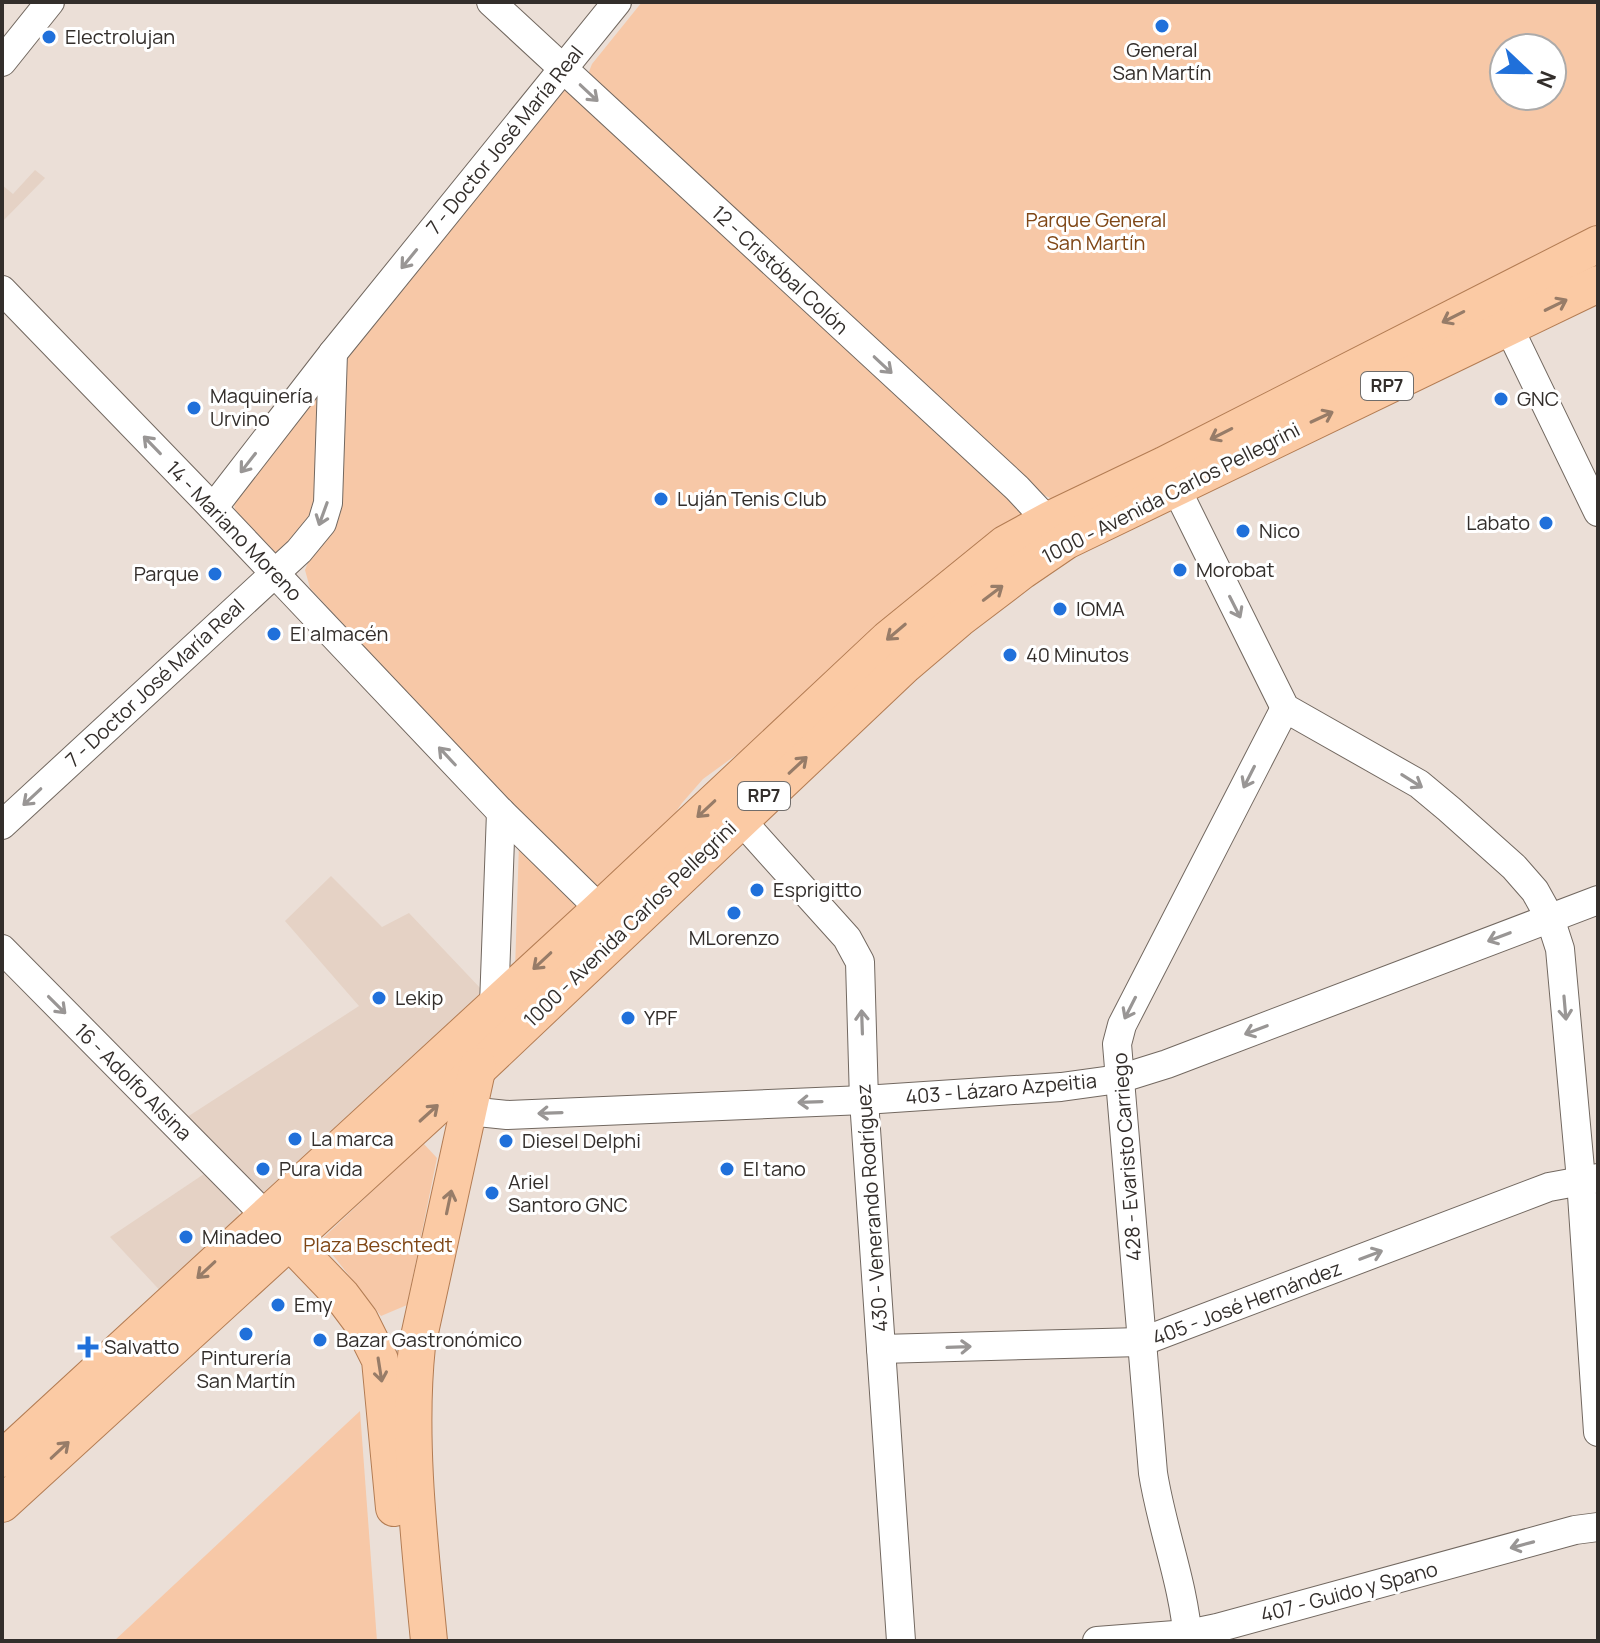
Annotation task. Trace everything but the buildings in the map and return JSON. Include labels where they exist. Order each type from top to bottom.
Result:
[{"type":"main road","name":"1000 - Avenida Carlos Pellegrini","points":[[2,1503],[494,1005],[888,639],[1005,544],[1058,531],[1170,476],[1598,244]]},
{"type":"main road","name":"1000 - Avenida Carlos Pellegrini","points":[[1170,476],[1509,328],[1598,284]]},
{"type":"main road","name":"1000 - Avenida Carlos Pellegrini","points":[[2,1459],[277,1228],[478,1069],[740,819],[959,619],[1022,571],[1058,531]]},
{"type":"main road","name":"1000 - Avenida Carlos Pellegrini","points":[[478,1069],[494,1005]]},
{"type":"main road","points":[[429,1641],[414,1372],[478,1069]]},
{"type":"main road","points":[[277,1228],[342,1296],[360,1320],[380,1360],[390,1447],[404,1641]]},
{"type":"main road","points":[[360,1320],[383,1324],[398,1322],[425,1309]]},
{"type":"street","points":[[2,62],[50,2]]},
{"type":"street","name":"12 - Cristóbal Colón","points":[[491,2],[1058,531]]},
{"type":"street","name":"7 - Doctor José María Real","points":[[213,508],[333,353],[617,2]]},
{"type":"street","name":"14 - Mariano Moreno","points":[[2,290],[501,812],[600,909]]},
{"type":"street","points":[[1509,328],[1598,512]]},
{"type":"street","name":"7 - Doctor José María Real","points":[[2,825],[299,551],[322,523],[328,503],[333,353]]},
{"type":"street","points":[[1170,476],[1285,708],[1419,784],[1514,867],[1535,891],[1550,918],[1560,949],[1590,1179],[1598,1432]]},
{"type":"street","name":"428 - Evaristo Carriego","points":[[1188,1638],[1182,1595],[1155,1487],[1117,1044],[1122,1025],[1285,708]]},
{"type":"street","points":[[494,1005],[501,812]]},
{"type":"street","name":"430 - Venerando Rodríguez","points":[[740,819],[847,938],[860,962],[864,1100],[901,1641]]},
{"type":"street","name":"403 - Lázaro Azpeitia","points":[[468,1111],[507,1115],[864,1100],[1061,1087],[1119,1079],[1167,1064],[1598,900]]},
{"type":"street","name":"16 - Adolfo Alsina","points":[[2,949],[277,1228]]},
{"type":"street","name":"405 - José Hernández","points":[[881,1349],[1141,1342],[1549,1187],[1590,1179]]},
{"type":"street","name":"407 - Guido y Spano","points":[[1097,1641],[1188,1638],[1575,1530],[1598,1527]]},
{"type":"shaded area","points":[[35,170],[45,178],[2,222],[2,185],[13,194]]},
{"type":"shaded area","points":[[331,876],[382,927],[409,913],[483,991],[483,998],[265,1197],[181,1121],[359,1006],[285,921]]},
{"type":"shaded area","points":[[204,1174],[236,1207],[240,1215],[237,1228],[168,1299],[110,1237]]},
{"type":"green space","name":"Parque General San Martín","points":[[642,2],[1598,2],[1598,236],[1058,502],[1044,495],[592,83],[588,74],[592,64]]},
{"type":"green space","name":"Luján Tenis Club","points":[[567,89],[1020,499],[1025,517],[765,734],[703,779],[656,841],[604,889],[591,887],[569,871],[310,588],[305,570],[349,353],[555,93]]},
{"type":"green space","points":[[319,392],[320,511],[278,555],[235,510],[234,502]]},
{"type":"green space","points":[[519,843],[580,911],[515,970]]},
{"type":"green space","name":"Plaza Beschtedt","points":[[423,1143],[437,1158],[407,1305],[381,1316],[321,1240]]},
{"type":"green space","points":[[360,1411],[377,1641],[114,1641]]},
{"type":"place","name":"General San Martín","points":[[1162,26]]},
{"type":"place","name":"Electrolujan","points":[[49,37]]},
{"type":"place","name":"GNC","points":[[1501,399]]},
{"type":"place","name":"Maquinería Urvino","points":[[194,408]]},
{"type":"place","name":"Luján Tenis Club","points":[[661,499]]},
{"type":"place","name":"Labato","points":[[1546,523]]},
{"type":"place","name":"Nico","points":[[1243,531]]},
{"type":"place","name":"Morobat","points":[[1180,570]]},
{"type":"place","name":"Parque","points":[[215,574]]},
{"type":"place","name":"IOMA","points":[[1060,609]]},
{"type":"place","name":"El almacén","points":[[274,634]]},
{"type":"place","name":"40 Minutos","points":[[1010,655]]},
{"type":"place","name":"Esprigitto","points":[[757,890]]},
{"type":"place","name":"MLorenzo","points":[[734,913]]},
{"type":"place","name":"Lekip","points":[[379,998]]},
{"type":"place","name":"YPF","points":[[628,1018]]},
{"type":"place","name":"La marca","points":[[295,1139]]},
{"type":"place","name":"Diesel Delphi","points":[[506,1141]]},
{"type":"place","name":"Pura vida","points":[[263,1169]]},
{"type":"place","name":"El tano","points":[[727,1169]]},
{"type":"place","name":"Ariel Santoro GNC","points":[[492,1193]]},
{"type":"place","name":"Minadeo","points":[[186,1237]]},
{"type":"place","name":"Emy","points":[[278,1305]]},
{"type":"place","name":"Pinturería San Martín","points":[[246,1334]]},
{"type":"place","name":"Bazar Gastronómico","points":[[320,1340]]},
{"type":"place","name":"Salvatto","points":[[88,1347]]}]
